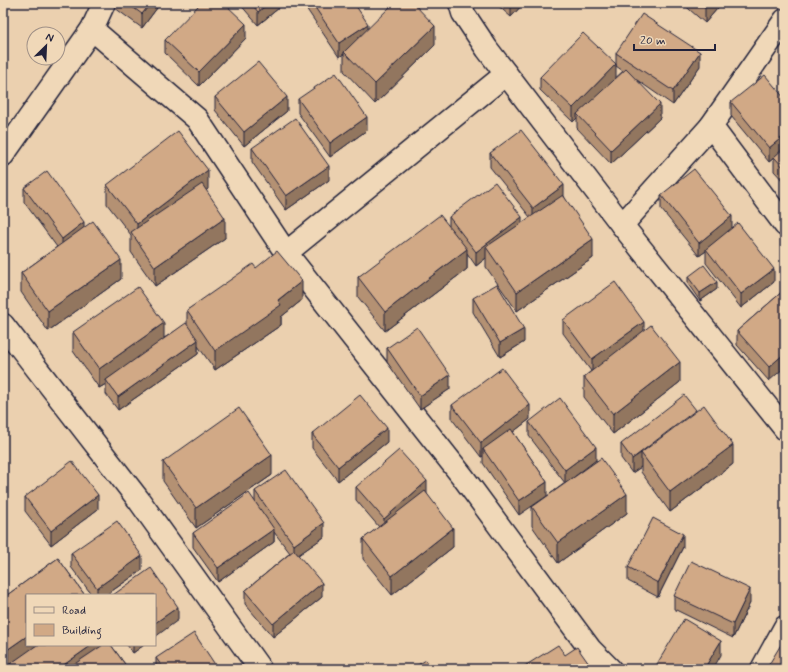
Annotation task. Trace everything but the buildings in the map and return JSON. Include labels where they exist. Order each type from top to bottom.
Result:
[{"type":"street","points":[[3,155],[92,29],[104,3]]},
{"type":"street","points":[[460,3],[463,13],[506,74],[622,225],[785,429]]},
{"type":"street","points":[[622,225],[711,126],[785,20]]},
{"type":"street","points":[[92,29],[198,119],[286,253],[463,477],[590,649],[610,669]]},
{"type":"street","points":[[286,253],[506,74]]},
{"type":"street","points":[[711,126],[785,225]]},
{"type":"street","points":[[3,325],[138,498],[260,669]]},
{"type":"street","points":[[762,669],[785,627]]}]
